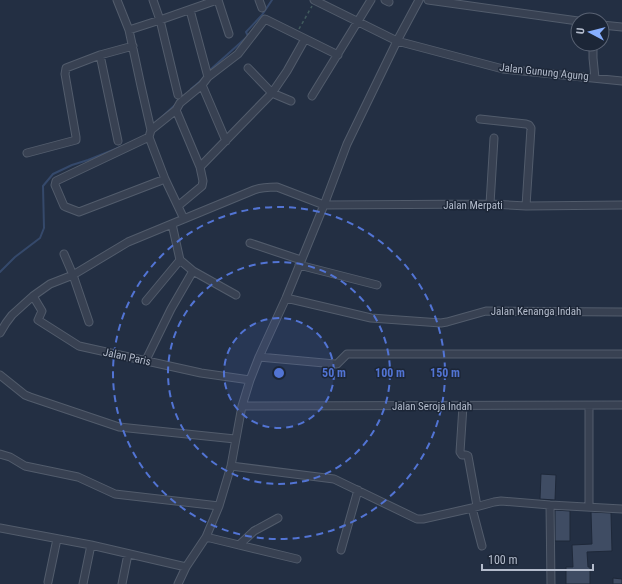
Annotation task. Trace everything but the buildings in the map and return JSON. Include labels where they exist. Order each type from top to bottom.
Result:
[{"type":"street","points":[[117,0],[129,30],[133,46],[151,130],[149,137],[165,179],[184,219]]},
{"type":"street","points":[[153,0],[160,20],[178,96]]},
{"type":"street","points":[[129,30],[218,0],[229,34]]},
{"type":"street","points":[[259,0],[262,8]]},
{"type":"street","name":"Jalan Gunung Agung","points":[[314,0],[397,41],[509,71],[536,72],[622,81]]},
{"type":"street","points":[[312,96],[371,0]]},
{"type":"street","points":[[178,584],[186,567],[206,537],[219,506],[231,466],[242,406],[259,357],[286,298],[347,144],[397,41],[419,0]]},
{"type":"street","points":[[428,0],[570,20]]},
{"type":"street","points":[[190,10],[208,78]]},
{"type":"street","points":[[151,130],[176,110],[180,103],[202,85],[208,78],[238,54],[265,19],[338,55]]},
{"type":"street","points":[[610,25],[622,27]]},
{"type":"street","points":[[200,167],[272,93],[287,71],[305,39]]},
{"type":"street","points":[[26,153],[76,140],[65,74],[66,68],[100,55],[133,46]]},
{"type":"street","points":[[594,52],[595,78]]},
{"type":"street","points":[[100,55],[118,141]]},
{"type":"street","points":[[248,68],[272,93],[291,101]]},
{"type":"street","points":[[202,85],[226,141]]},
{"type":"street","points":[[176,110],[200,167],[203,181],[202,186],[178,206]]},
{"type":"street","points":[[480,119],[526,124],[531,128],[526,206]]},
{"type":"street","points":[[149,137],[56,181],[55,185],[64,206],[79,212],[165,179]]},
{"type":"street","points":[[490,204],[494,138]]},
{"type":"street","points":[[0,333],[12,315],[33,296],[53,282],[73,275],[124,244],[254,190],[277,187],[324,205]]},
{"type":"street","name":"Jalan Merpati","points":[[324,205],[622,205]]},
{"type":"street","points":[[172,224],[180,260],[193,271],[236,295]]},
{"type":"street","points":[[250,243],[300,262],[377,285]]},
{"type":"street","points":[[64,254],[73,275],[89,322]]},
{"type":"street","points":[[146,301],[180,260]]},
{"type":"street","points":[[146,360],[171,309],[193,271]]},
{"type":"street","name":"Jalan Paris","points":[[33,296],[42,311],[38,320],[77,346],[202,373],[250,380]]},
{"type":"street","name":"Jalan Kenanga Indah","points":[[286,298],[371,318],[441,323],[486,311],[622,312]]},
{"type":"street","points":[[259,357],[336,364],[347,354],[622,354]]},
{"type":"street","points":[[0,375],[30,397],[116,427],[235,439]]},
{"type":"street","name":"Jalan Seroja Indah","points":[[242,406],[622,405]]},
{"type":"street","points":[[463,406],[460,452],[462,455],[468,456],[482,546]]},
{"type":"street","points":[[589,507],[590,406]]},
{"type":"street","points":[[0,454],[10,457],[25,466],[78,477],[115,494],[219,506]]},
{"type":"street","points":[[231,466],[331,478],[338,480],[417,519],[423,519],[501,501],[622,509]]},
{"type":"street","points":[[341,550],[358,490]]},
{"type":"street","points":[[550,505],[551,584]]},
{"type":"street","points":[[239,545],[254,531],[278,518]]},
{"type":"street","points":[[0,528],[91,545],[186,567]]},
{"type":"street","points":[[206,537],[296,559]]},
{"type":"street","points":[[48,582],[57,539]]},
{"type":"street","points":[[83,584],[91,545]]},
{"type":"street","points":[[122,584],[128,554]]},
{"type":"path","points":[[296,34],[314,0]]},
{"type":"waterway","points":[[210,70],[248,36],[246,32],[262,15],[272,0]]},
{"type":"waterway","points":[[191,89],[203,79]]},
{"type":"waterway","points":[[162,117],[175,105]]},
{"type":"waterway","points":[[0,272],[15,257],[40,238],[44,228],[43,186],[53,174],[72,165],[123,146]]}]
